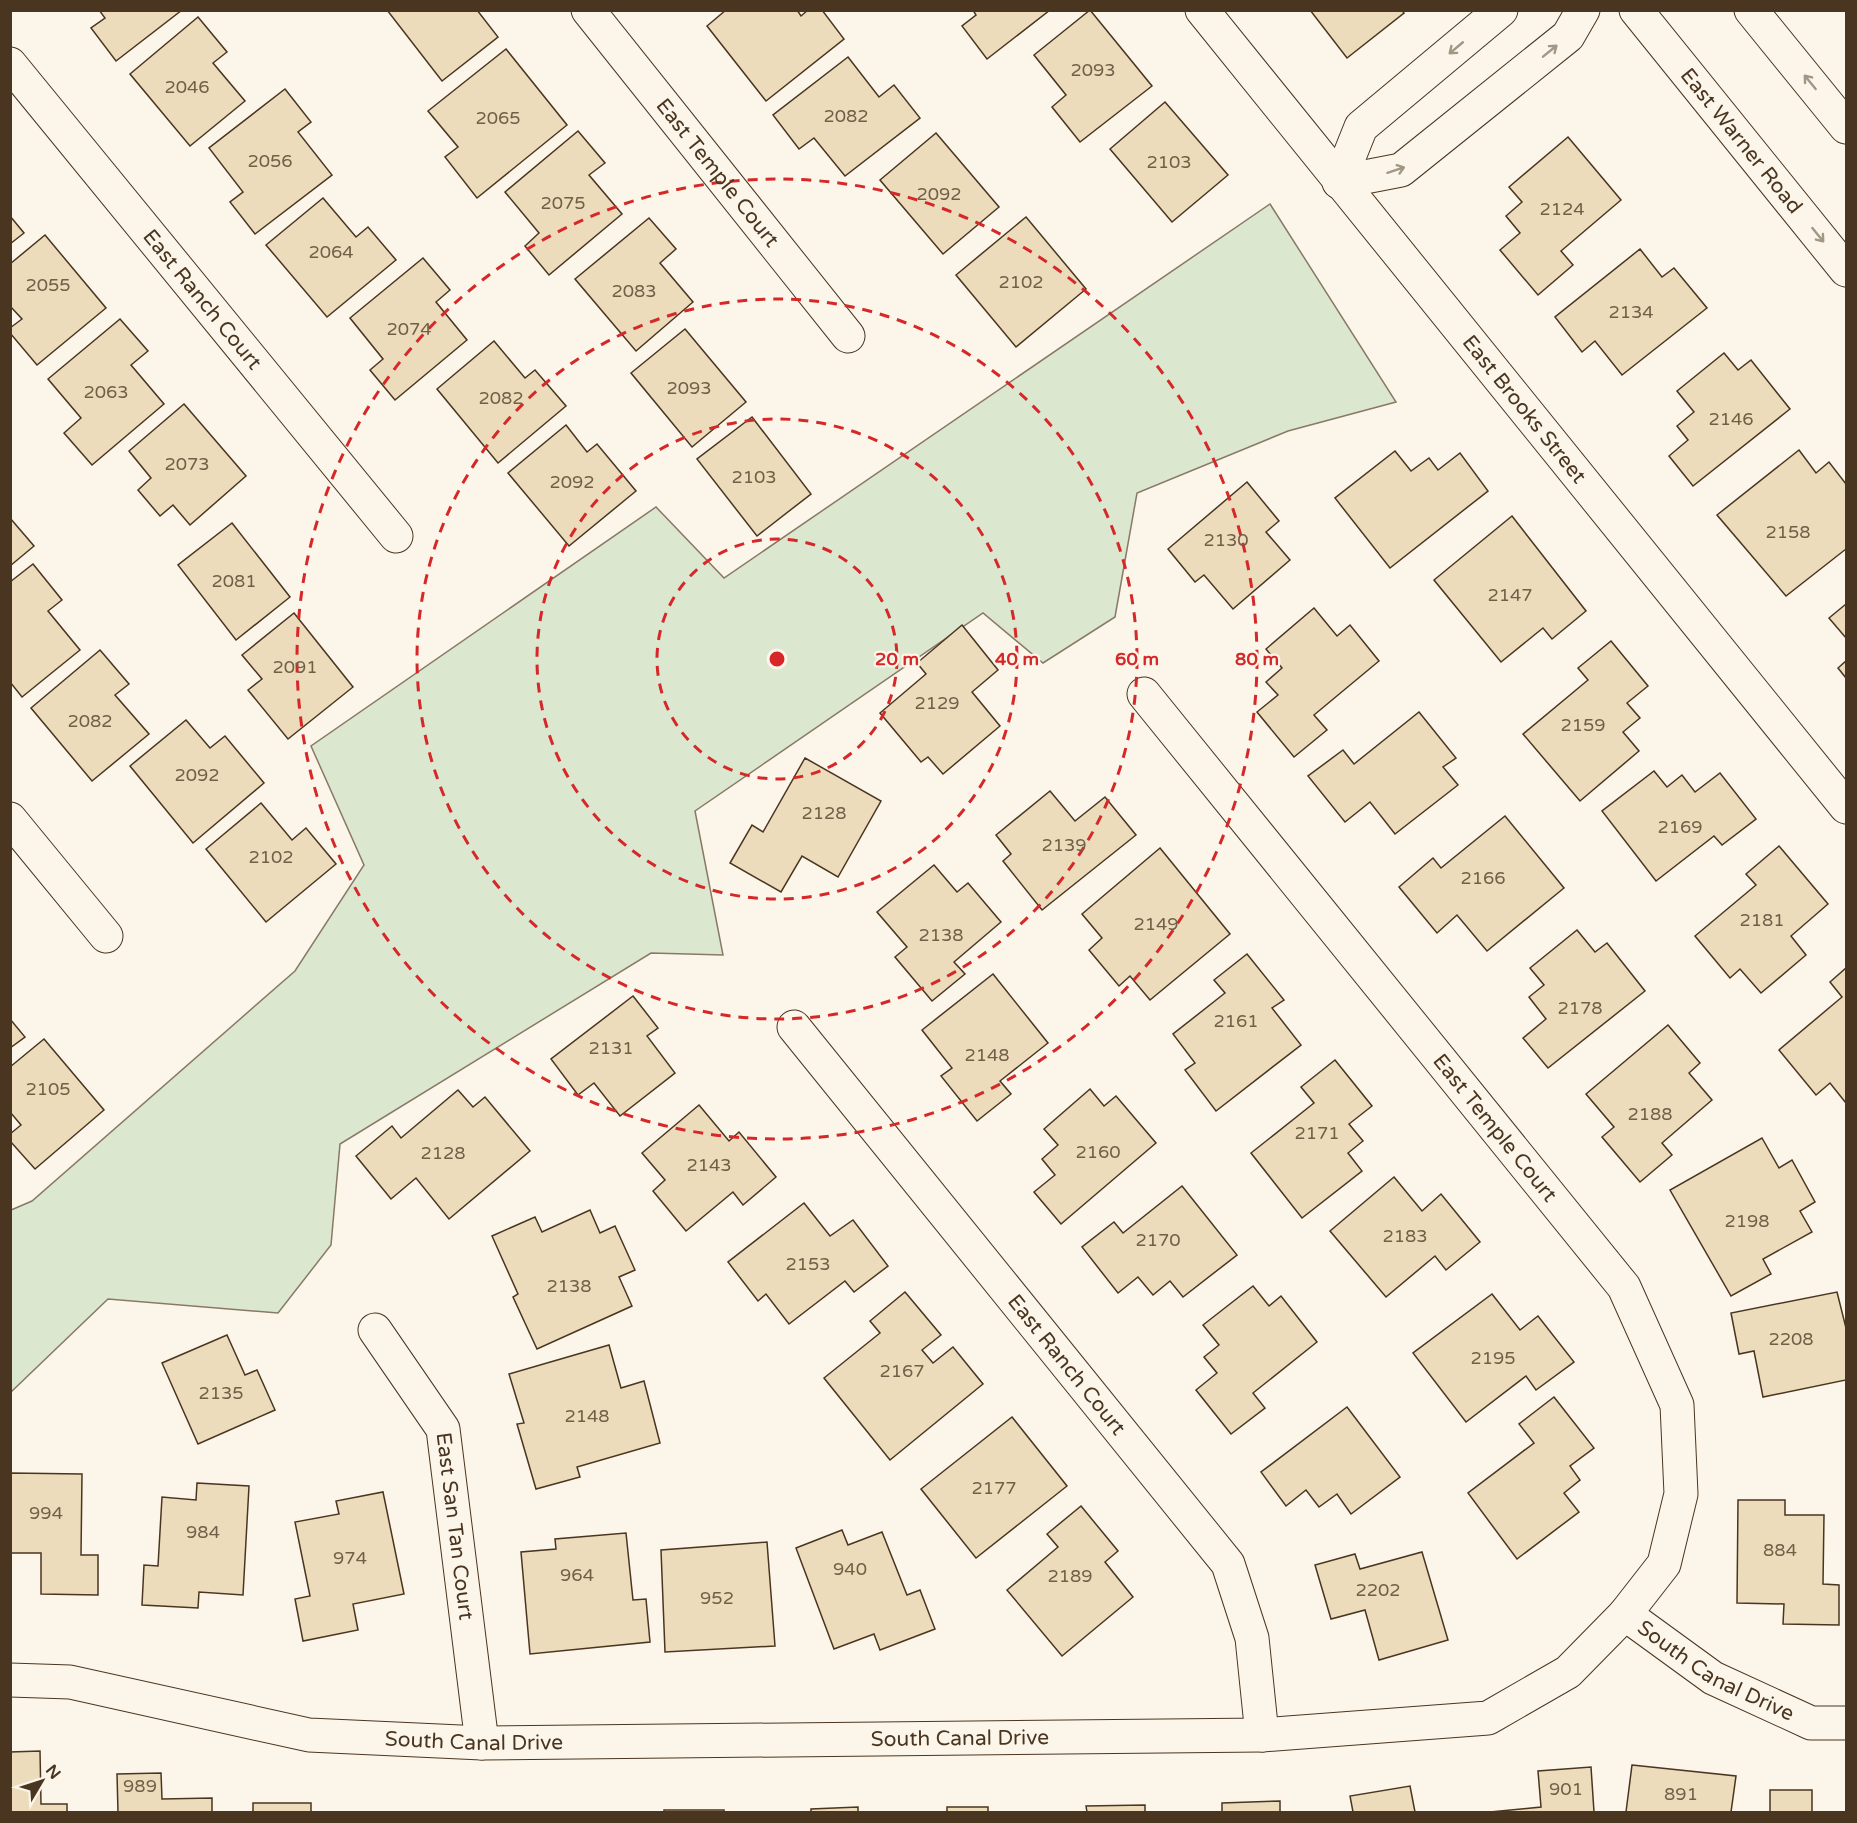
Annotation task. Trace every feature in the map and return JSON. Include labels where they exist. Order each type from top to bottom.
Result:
[{"type":"street","name":"East Temple Court","points":[[588,10],[848,336]]},
{"type":"street","name":"East Brooks Street","points":[[1202,10],[1846,807]]},
{"type":"street","points":[[1339,182],[1361,127],[1501,10]]},
{"type":"street","points":[[1339,182],[1401,170],[1568,36],[1583,10]]},
{"type":"street","name":"East Warner Road","points":[[1636,10],[1846,270]]},
{"type":"street","points":[[1751,10],[1846,128]]},
{"type":"street","name":"East Ranch Court","points":[[10,64],[396,536]]},
{"type":"street","name":"East Temple Court","points":[[1144,694],[1624,1287],[1677,1405],[1681,1494],[1664,1564],[1625,1614]]},
{"type":"street","points":[[10,819],[106,936]]},
{"type":"street","name":"East Ranch Court","points":[[794,1027],[1228,1564],[1252,1638],[1262,1735]]},
{"type":"street","name":"East San Tan Court","points":[[375,1330],[443,1429],[482,1743]]},
{"type":"street","name":"South Canal Drive","points":[[10,1680],[70,1682],[309,1735],[482,1743],[1262,1735],[1488,1718],[1568,1672],[1625,1614],[1713,1678],[1811,1723],[1846,1723]]},
{"type":"green space","points":[[1270,204],[1396,402],[1288,431],[1137,493],[1115,617],[1043,663],[983,613],[695,811],[723,955],[651,953],[340,1144],[331,1245],[278,1313],[108,1299],[11,1392],[11,1210],[32,1201],[295,971],[364,865],[311,746],[656,507],[724,578]]},
{"type":"building","points":[[99,10],[182,10],[116,61],[91,28],[105,18]]},
{"type":"building","points":[[387,10],[477,10],[498,37],[442,81]]},
{"type":"building","points":[[726,10],[797,10],[801,16],[808,10],[822,10],[844,39],[766,101],[707,26]]},
{"type":"building","points":[[973,10],[1050,10],[987,59],[962,26],[976,15]]},
{"type":"building","points":[[1090,10],[1152,86],[1080,142],[1052,107],[1066,95],[1034,55]]},
{"type":"building","points":[[1310,10],[1402,10],[1404,13],[1347,58]]},
{"type":"building","points":[[198,17],[227,52],[213,63],[245,101],[190,146],[130,74]]},
{"type":"building","points":[[506,49],[567,125],[477,198],[445,157],[458,147],[428,111]]},
{"type":"building","points":[[848,57],[879,97],[894,85],[920,118],[845,176],[814,138],[799,149],[773,115]]},
{"type":"building","points":[[285,89],[311,122],[298,132],[332,175],[255,234],[230,202],[243,192],[209,148]]},
{"type":"building","points":[[1165,102],[1228,175],[1172,222],[1110,149]]},
{"type":"building","points":[[578,131],[605,163],[589,175],[622,214],[549,275],[525,246],[539,233],[505,192]]},
{"type":"building","points":[[936,133],[999,207],[943,254],[880,180]]},
{"type":"building","points":[[1568,137],[1621,200],[1561,251],[1573,265],[1538,295],[1500,250],[1520,233],[1506,216],[1522,202],[1509,187]]},
{"type":"building","points":[[323,198],[356,237],[368,227],[396,260],[327,317],[266,245]]},
{"type":"building","points":[[10,216],[24,233],[10,244]]},
{"type":"building","points":[[1026,217],[1086,289],[1016,347],[956,275]]},
{"type":"building","points":[[649,218],[676,249],[660,263],[693,302],[636,351],[575,279]]},
{"type":"building","points":[[45,235],[106,308],[37,365],[10,333],[10,328],[22,319],[10,306],[10,264]]},
{"type":"building","points":[[1640,249],[1662,277],[1674,268],[1707,308],[1622,375],[1595,341],[1582,352],[1555,317]]},
{"type":"building","points":[[423,258],[450,290],[436,302],[467,340],[395,400],[370,370],[383,359],[350,318]]},
{"type":"building","points":[[120,319],[148,351],[131,365],[164,404],[92,465],[64,433],[81,418],[48,379]]},
{"type":"building","points":[[685,329],[746,402],[692,447],[631,373]]},
{"type":"building","points":[[494,341],[525,378],[535,370],[566,406],[498,463],[437,389]]},
{"type":"building","points":[[1724,353],[1738,370],[1751,360],[1790,409],[1693,486],[1669,456],[1688,440],[1677,426],[1694,412],[1677,391]]},
{"type":"building","points":[[184,404],[246,476],[190,525],[173,505],[160,516],[138,490],[151,478],[129,451]]},
{"type":"building","points":[[752,417],[811,494],[757,536],[697,459]]},
{"type":"building","points":[[566,425],[587,452],[597,444],[636,491],[569,546],[508,473]]},
{"type":"building","points":[[1799,450],[1816,473],[1829,462],[1846,484],[1846,549],[1786,596],[1717,515]]},
{"type":"building","points":[[1395,451],[1411,471],[1429,458],[1438,470],[1460,453],[1488,491],[1390,568],[1335,498]]},
{"type":"building","points":[[1247,482],[1279,521],[1266,532],[1290,560],[1233,609],[1204,575],[1195,582],[1168,549]]},
{"type":"building","points":[[1512,516],[1586,611],[1552,639],[1543,628],[1501,662],[1434,580]]},
{"type":"building","points":[[10,518],[34,546],[10,566]]},
{"type":"building","points":[[232,523],[290,597],[236,640],[178,565]]},
{"type":"building","points":[[33,564],[62,600],[48,611],[80,650],[22,697],[10,682],[10,582]]},
{"type":"building","points":[[1846,604],[1846,638],[1829,618]]},
{"type":"building","points":[[1314,608],[1337,636],[1350,625],[1379,661],[1314,715],[1327,730],[1294,757],[1257,712],[1278,695],[1266,682],[1282,668],[1266,649]]},
{"type":"building","points":[[294,613],[353,687],[288,739],[248,690],[262,679],[242,655]]},
{"type":"building","points":[[962,625],[998,670],[972,692],[1000,726],[943,774],[928,757],[921,762],[880,713],[926,674],[917,663]]},
{"type":"building","points":[[1611,641],[1648,686],[1627,703],[1640,718],[1623,732],[1639,751],[1580,801],[1523,734],[1588,680],[1578,668]]},
{"type":"building","points":[[100,650],[129,684],[115,695],[149,734],[92,781],[31,708]]},
{"type":"building","points":[[1846,661],[1846,678],[1838,668]]},
{"type":"building","points":[[1419,712],[1456,758],[1443,767],[1458,785],[1395,834],[1370,802],[1345,822],[1308,776],[1343,750],[1354,764]]},
{"type":"building","points":[[186,720],[210,748],[225,736],[264,783],[193,843],[130,766]]},
{"type":"building","points":[[805,758],[881,801],[838,877],[802,856],[781,892],[730,863],[752,825],[763,832]]},
{"type":"building","points":[[1654,771],[1667,787],[1682,775],[1695,792],[1720,773],[1756,819],[1722,845],[1714,836],[1656,881],[1602,811]]},
{"type":"building","points":[[1050,791],[1075,821],[1105,797],[1136,835],[1042,910],[1003,861],[1011,854],[996,835]]},
{"type":"building","points":[[261,803],[292,840],[306,828],[336,864],[266,922],[206,849]]},
{"type":"building","points":[[1505,816],[1564,888],[1487,951],[1457,915],[1437,933],[1399,887],[1433,858],[1441,868]]},
{"type":"building","points":[[1779,846],[1828,904],[1791,936],[1806,955],[1761,993],[1740,969],[1730,978],[1695,936],[1756,885],[1746,874]]},
{"type":"building","points":[[1160,848],[1230,934],[1150,1000],[1130,976],[1119,986],[1089,950],[1102,938],[1082,914]]},
{"type":"building","points":[[934,865],[957,892],[968,883],[1001,922],[954,962],[965,974],[932,1001],[895,957],[907,947],[877,912]]},
{"type":"building","points":[[1577,930],[1595,952],[1607,943],[1645,991],[1548,1068],[1523,1038],[1546,1019],[1529,997],[1544,985],[1530,968]]},
{"type":"building","points":[[1247,954],[1284,1000],[1272,1008],[1301,1045],[1216,1111],[1185,1070],[1195,1063],[1173,1034],[1225,993],[1214,980]]},
{"type":"building","points":[[1846,968],[1846,1103],[1830,1083],[1816,1095],[1779,1050],[1842,997],[1830,982]]},
{"type":"building","points":[[993,974],[1048,1043],[1000,1081],[1011,1094],[977,1121],[941,1076],[952,1068],[922,1030]]},
{"type":"building","points":[[633,996],[658,1028],[647,1036],[675,1073],[620,1116],[594,1083],[578,1095],[551,1059]]},
{"type":"building","points":[[10,1019],[25,1037],[10,1048]]},
{"type":"building","points":[[1668,1025],[1700,1063],[1689,1073],[1712,1100],[1662,1143],[1672,1155],[1640,1182],[1602,1137],[1614,1127],[1586,1094]]},
{"type":"building","points":[[44,1039],[104,1110],[35,1169],[10,1141],[10,1134],[21,1125],[10,1112],[10,1067]]},
{"type":"building","points":[[1335,1060],[1372,1106],[1349,1124],[1363,1141],[1348,1153],[1362,1171],[1302,1218],[1251,1153],[1314,1103],[1301,1087]]},
{"type":"building","points":[[1090,1089],[1104,1106],[1116,1096],[1156,1143],[1061,1224],[1034,1192],[1055,1175],[1042,1159],[1058,1145],[1044,1129]]},
{"type":"building","points":[[458,1090],[473,1107],[485,1097],[530,1151],[449,1219],[416,1178],[391,1199],[356,1156],[392,1126],[401,1138]]},
{"type":"building","points":[[699,1105],[729,1141],[739,1132],[776,1177],[743,1205],[733,1192],[686,1231],[653,1191],[665,1180],[642,1153]]},
{"type":"building","points":[[1762,1138],[1779,1168],[1792,1160],[1815,1202],[1800,1211],[1812,1232],[1763,1259],[1771,1274],[1731,1296],[1670,1190]]},
{"type":"building","points":[[1394,1177],[1422,1211],[1441,1194],[1480,1242],[1446,1270],[1435,1256],[1386,1297],[1330,1231]]},
{"type":"building","points":[[1182,1186],[1237,1255],[1183,1297],[1170,1281],[1153,1295],[1138,1277],[1118,1293],[1082,1247],[1114,1222],[1123,1233]]},
{"type":"building","points":[[804,1203],[830,1236],[853,1220],[888,1266],[854,1292],[845,1281],[789,1324],[766,1294],[758,1301],[728,1262]]},
{"type":"building","points":[[590,1210],[600,1233],[615,1226],[635,1270],[619,1277],[632,1306],[537,1349],[513,1297],[518,1294],[492,1236],[535,1217],[542,1232]]},
{"type":"building","points":[[1253,1286],[1269,1306],[1281,1296],[1317,1342],[1253,1393],[1265,1408],[1231,1434],[1196,1390],[1217,1373],[1204,1357],[1219,1345],[1203,1325]]},
{"type":"building","points":[[905,1292],[941,1335],[922,1350],[933,1363],[953,1347],[983,1384],[890,1460],[824,1378],[880,1333],[870,1321]]},
{"type":"building","points":[[1837,1292],[1846,1328],[1846,1380],[1763,1397],[1754,1351],[1739,1354],[1731,1313]]},
{"type":"building","points":[[1492,1294],[1520,1330],[1538,1316],[1574,1362],[1536,1390],[1526,1376],[1466,1422],[1413,1353]]},
{"type":"building","points":[[227,1335],[245,1375],[257,1370],[275,1410],[198,1444],[162,1363]]},
{"type":"building","points":[[609,1345],[621,1388],[644,1381],[660,1443],[577,1467],[580,1477],[536,1489],[517,1424],[524,1423],[509,1374]]},
{"type":"building","points":[[1554,1397],[1594,1448],[1570,1466],[1580,1480],[1564,1493],[1579,1512],[1517,1559],[1468,1493],[1534,1443],[1519,1424]]},
{"type":"building","points":[[1347,1407],[1400,1477],[1351,1514],[1337,1494],[1319,1507],[1306,1490],[1286,1506],[1261,1472]]},
{"type":"building","points":[[1012,1417],[1067,1486],[976,1558],[921,1489]]},
{"type":"building","points":[[10,1473],[82,1474],[81,1555],[98,1555],[98,1595],[41,1594],[41,1553],[10,1553]]},
{"type":"building","points":[[197,1483],[249,1486],[243,1595],[199,1592],[198,1608],[142,1605],[144,1565],[158,1566],[162,1497],[196,1500]]},
{"type":"building","points":[[383,1492],[404,1594],[353,1604],[358,1630],[303,1641],[295,1599],[310,1596],[295,1522],[339,1514],[336,1501]]},
{"type":"building","points":[[1738,1500],[1785,1500],[1785,1515],[1824,1515],[1823,1584],[1839,1585],[1839,1625],[1783,1624],[1784,1604],[1737,1603]]},
{"type":"building","points":[[1081,1506],[1118,1551],[1105,1562],[1133,1597],[1062,1656],[1007,1590],[1058,1547],[1047,1534]]},
{"type":"building","points":[[842,1530],[848,1545],[882,1532],[907,1595],[920,1590],[935,1629],[880,1650],[874,1634],[834,1649],[796,1548]]},
{"type":"building","points":[[626,1533],[633,1600],[646,1599],[650,1642],[530,1654],[521,1552],[556,1549],[555,1539]]},
{"type":"building","points":[[767,1542],[775,1646],[665,1652],[661,1550]]},
{"type":"building","points":[[1422,1552],[1448,1640],[1379,1660],[1365,1610],[1331,1619],[1315,1565],[1355,1554],[1360,1569]]},
{"type":"building","points":[[40,1751],[41,1804],[67,1804],[67,1812],[10,1812],[10,1752]]},
{"type":"building","points":[[1632,1765],[1736,1776],[1731,1812],[1626,1812]]},
{"type":"building","points":[[1591,1767],[1594,1812],[1490,1812],[1541,1807],[1538,1771]]},
{"type":"building","points":[[161,1773],[162,1799],[212,1798],[212,1812],[118,1812],[117,1774]]},
{"type":"building","points":[[1410,1786],[1415,1812],[1353,1812],[1350,1796]]},
{"type":"building","points":[[1770,1790],[1812,1790],[1812,1812],[1770,1812]]},
{"type":"building","points":[[1280,1801],[1280,1812],[1222,1812],[1222,1803]]},
{"type":"building","points":[[253,1803],[311,1803],[311,1812],[253,1812]]},
{"type":"building","points":[[1145,1805],[1145,1812],[1087,1812],[1086,1806]]},
{"type":"building","points":[[858,1807],[858,1812],[811,1812],[811,1809]]},
{"type":"building","points":[[947,1807],[988,1807],[988,1812],[947,1812]]},
{"type":"building","points":[[664,1810],[724,1810],[724,1812],[664,1812]]}]
